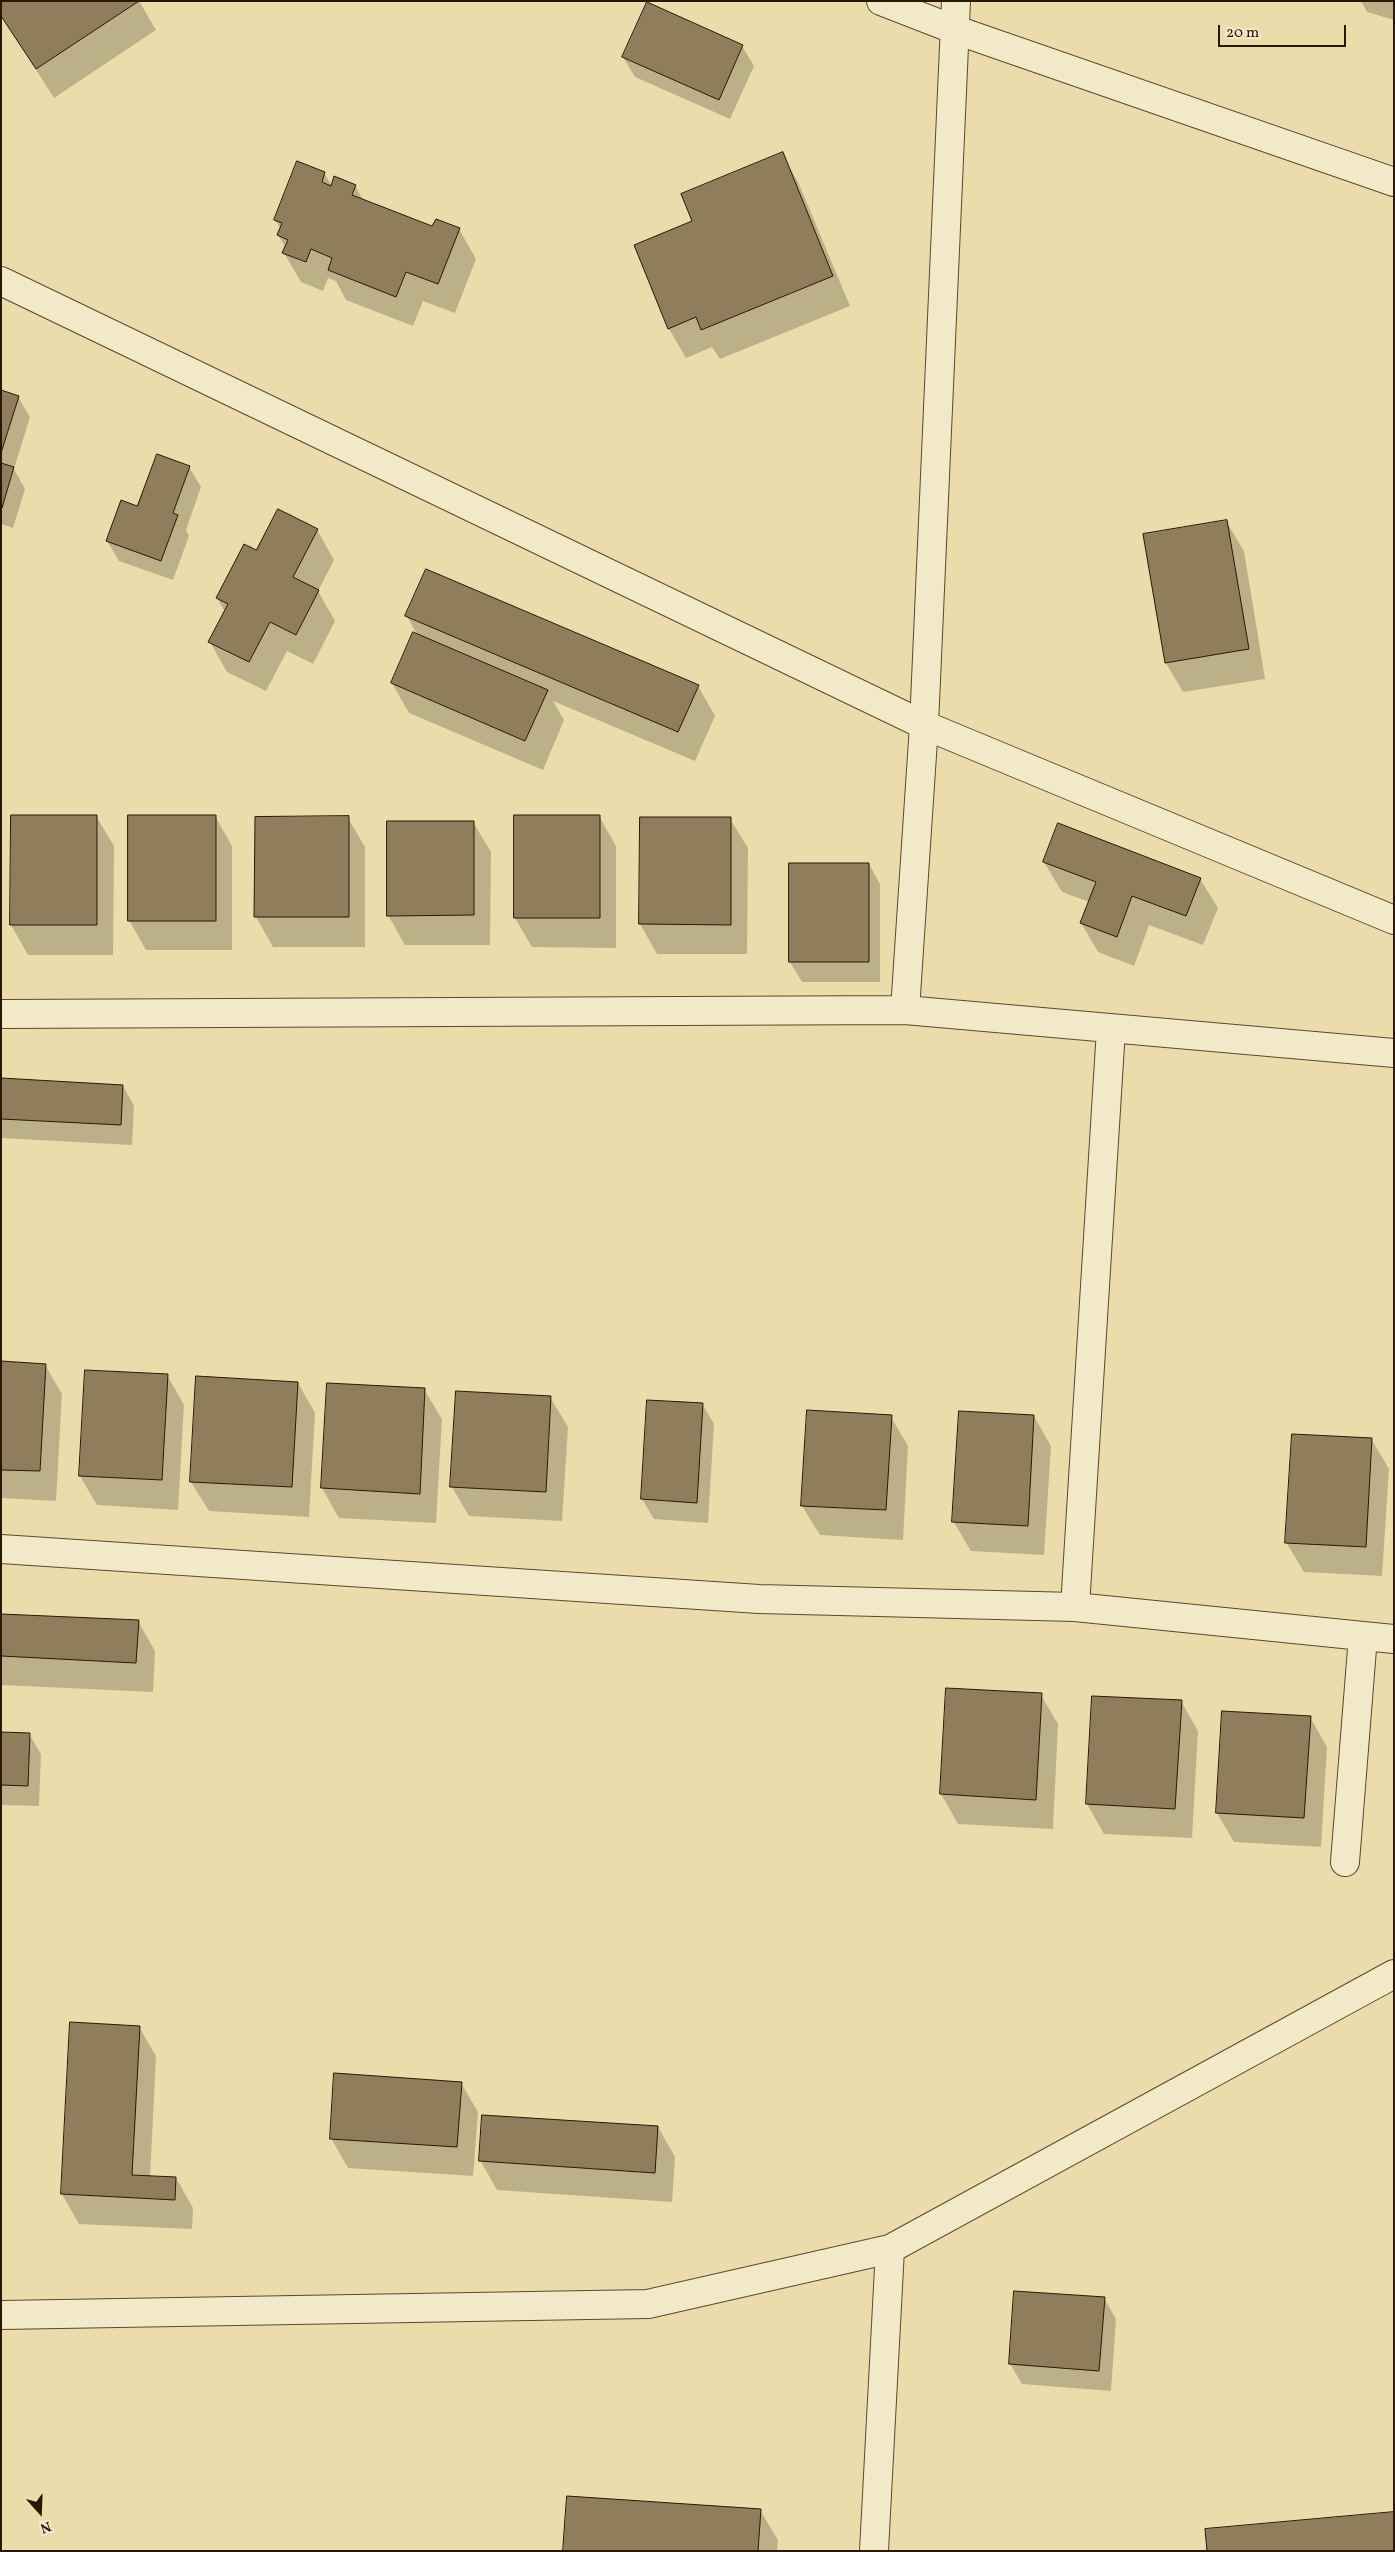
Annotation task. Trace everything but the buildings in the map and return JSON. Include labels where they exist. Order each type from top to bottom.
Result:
[{"type":"street","points":[[881,1],[954,29],[1394,182]]},
{"type":"street","points":[[905,1010],[924,726],[956,1]]},
{"type":"street","points":[[1,281],[924,726],[1394,920]]},
{"type":"street","points":[[1,1014],[905,1010],[1394,1053]]},
{"type":"street","points":[[1074,1607],[1111,1029]]},
{"type":"street","points":[[1,1549],[759,1599],[1074,1607],[1394,1639]]},
{"type":"street","points":[[1345,1862],[1364,1636]]},
{"type":"street","points":[[1,2315],[648,2304],[890,2249],[1394,1974]]},
{"type":"street","points":[[874,2551],[890,2249]]}]
